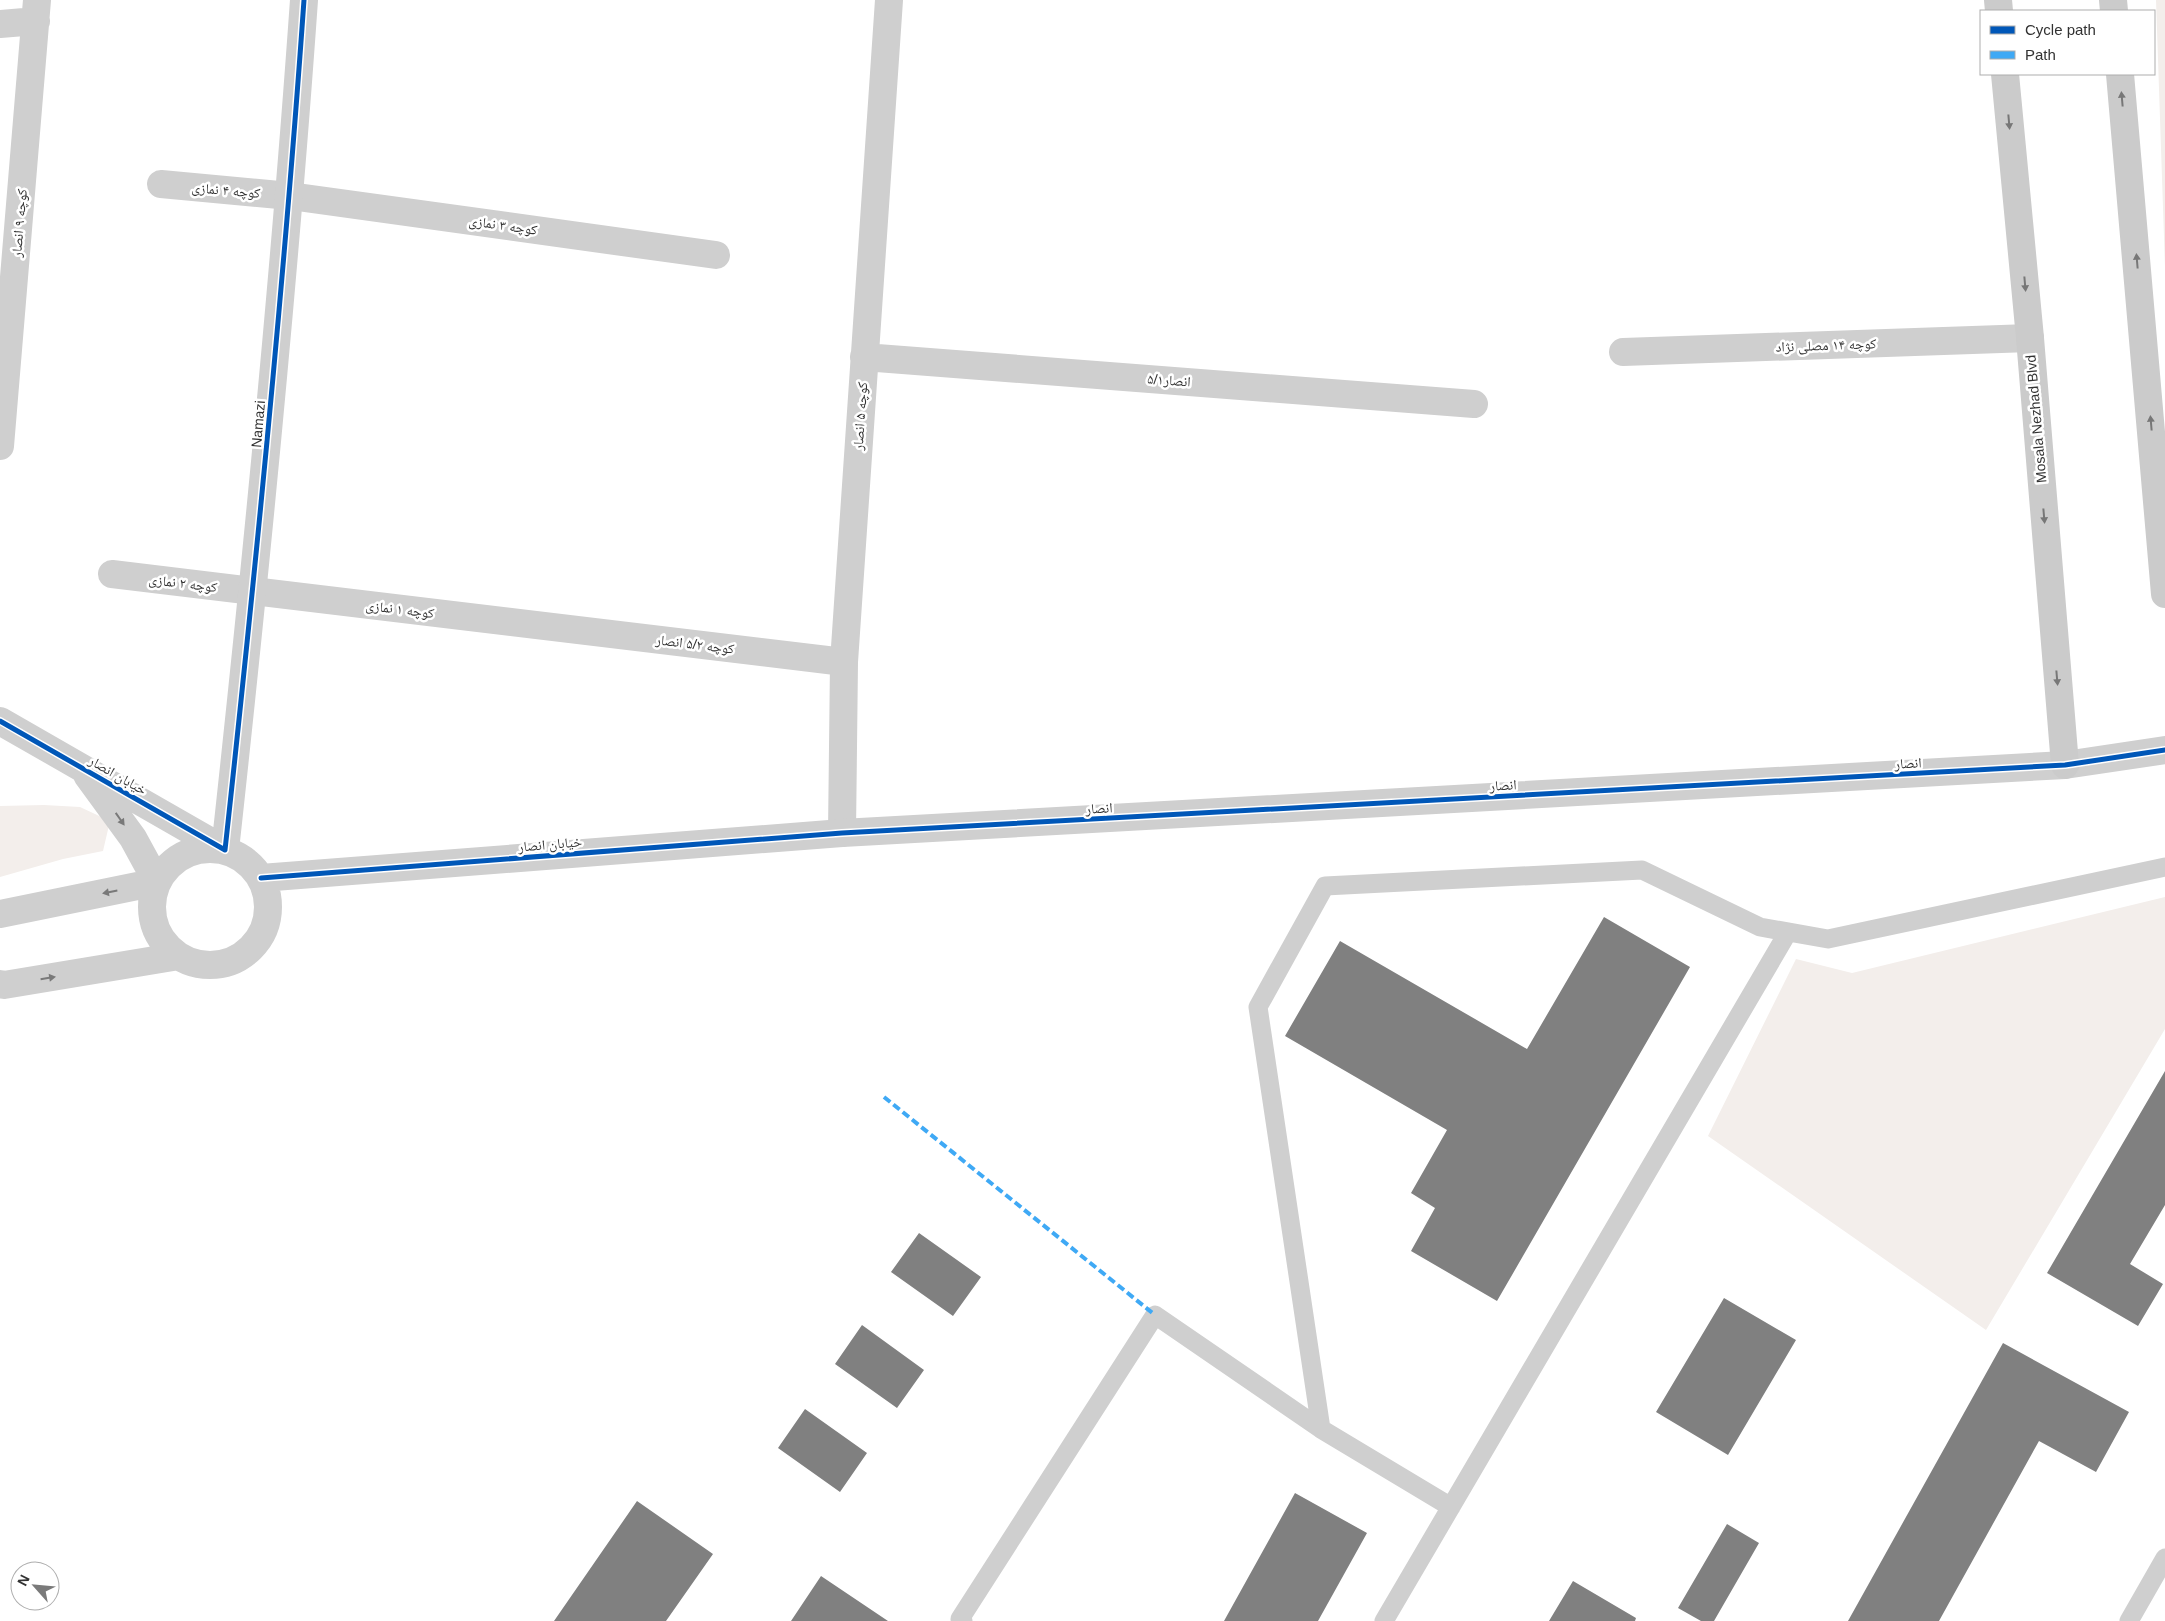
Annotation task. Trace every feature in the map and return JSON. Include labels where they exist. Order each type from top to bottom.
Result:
[{"type":"main road","name":"Mosala Nezhad Blvd","points":[[2005,75],[2030,338],[2065,765]]},
{"type":"main road","points":[[2120,75],[2160,461],[2165,594]]},
{"type":"street","name":"Namazi","points":[[225,850],[254,592],[290,196],[304,0]]},
{"type":"street","name":"کوچه ۵ انصار","points":[[842,833],[844,662],[889,0]]},
{"type":"street","points":[[0,24],[36,11]]},
{"type":"street","name":"کوچه ۹ انصار","points":[[0,446],[5,337],[36,11]]},
{"type":"street","name":"کوچه ۴ نمازی","points":[[161,184],[290,196]]},
{"type":"street","name":"کوچه ۳ نمازی","points":[[290,196],[716,255]]},
{"type":"street","name":"کوچه ۱۴ مصلی نژاد","points":[[1622,352],[2030,338]]},
{"type":"street","name":"انصار۵/۱","points":[[864,357],[1474,404]]},
{"type":"street","name":"کوچه ۲ نمازی","points":[[112,574],[254,592]]},
{"type":"street","name":"کوچه ۱ نمازی","points":[[254,592],[547,626]]},
{"type":"street","name":"کوچه ۵/۲ انصار","points":[[547,626],[844,662]]},
{"type":"street","name":"خیابان انصار","points":[[0,721],[225,850]]},
{"type":"street","name":"انصار","points":[[842,833],[2065,765],[2165,750]]},
{"type":"street","name":"خیابان انصار","points":[[80,766],[133,838],[157,882]]},
{"type":"street","name":"خیابان انصار","points":[[261,878],[842,833]]},
{"type":"street","points":[[214,848],[225,850],[240,856],[252,866],[261,878],[267,896],[268,915],[262,934],[250,949],[235,960],[216,965],[197,964],[179,956],[166,946],[157,932],[153,915],[153,899],[157,882],[167,868],[180,857],[196,850],[214,848]]},
{"type":"street","points":[[0,914],[157,882]]},
{"type":"street","points":[[0,984],[4,985],[179,956]]},
{"type":"lane","points":[[1320,1429],[1258,1008],[1325,886],[1642,870],[1760,927],[1828,939],[2165,867]]},
{"type":"lane","points":[[1384,1621],[1788,932]]},
{"type":"lane","points":[[964,1621],[960,1619],[1156,1315],[1320,1429],[1451,1507]]},
{"type":"lane","points":[[2129,1621],[2165,1558]]},
{"type":"shaded area","points":[[2156,0],[2165,0],[2165,267]]},
{"type":"shaded area","points":[[44,805],[80,807],[110,821],[103,851],[63,859],[0,877],[0,806]]},
{"type":"shaded area","points":[[2165,897],[2165,1029],[1986,1330],[1708,1136],[1796,959],[1852,973]]},
{"type":"building","points":[[1604,917],[1690,967],[1497,1301],[1411,1251],[1435,1208],[1411,1193],[1447,1130],[1285,1036],[1340,941],[1527,1049]]},
{"type":"building","points":[[2165,1071],[2165,1205],[2130,1264],[2163,1284],[2138,1326],[2047,1273]]},
{"type":"building","points":[[919,1233],[981,1277],[953,1316],[891,1272]]},
{"type":"building","points":[[1724,1298],[1796,1340],[1728,1455],[1656,1412]]},
{"type":"building","points":[[862,1325],[924,1370],[897,1408],[835,1364]]},
{"type":"building","points":[[2003,1343],[2129,1412],[2096,1472],[2039,1441],[1939,1621],[1848,1621]]},
{"type":"building","points":[[805,1409],[867,1453],[840,1492],[778,1448]]},
{"type":"building","points":[[1295,1493],[1367,1533],[1318,1621],[1224,1621]]},
{"type":"building","points":[[637,1501],[713,1554],[666,1621],[554,1621]]},
{"type":"building","points":[[1727,1524],[1759,1543],[1714,1621],[1701,1621],[1678,1608]]},
{"type":"building","points":[[821,1576],[888,1621],[791,1621]]},
{"type":"building","points":[[1573,1581],[1636,1618],[1635,1621],[1549,1621]]},
{"type":"marked path","points":[[884,1097],[1155,1315]]},
{"type":"cycle path","points":[[0,721],[225,850],[269,425],[288,213],[304,0]]},
{"type":"cycle path","points":[[261,878],[842,833],[2065,765],[2165,750]]}]
